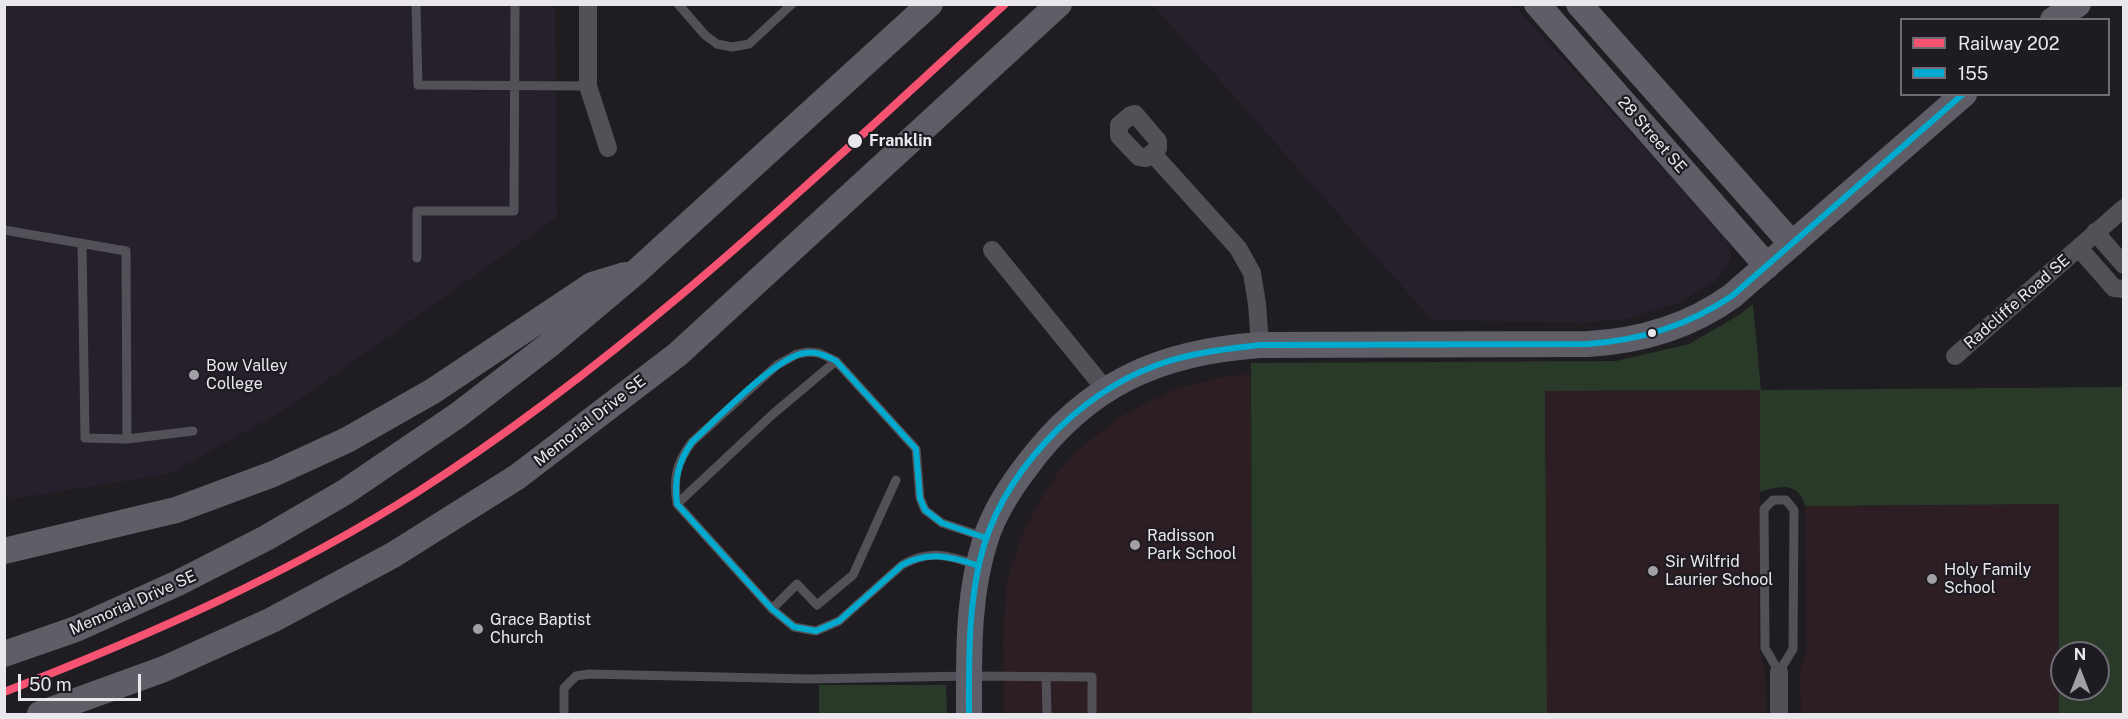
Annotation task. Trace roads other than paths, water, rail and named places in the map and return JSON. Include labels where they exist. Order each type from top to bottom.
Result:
[{"type":"main road","name":"Memorial Drive SE","points":[[4,654],[76,630],[178,584],[267,538],[345,492],[458,415],[549,345],[637,271],[930,4]]},
{"type":"main road","name":"Memorial Drive SE","points":[[40,714],[164,669],[272,620],[393,555],[517,477],[678,354],[1059,4]]},
{"type":"main road","name":"28 Street SE","points":[[1537,4],[1767,266]]},
{"type":"main road","name":"28 Street SE","points":[[1579,4],[1792,244]]},
{"type":"main road","points":[[2056,18],[2078,4]]},
{"type":"main road","points":[[969,714],[969,629],[986,538],[1007,496],[1032,459],[1074,414],[1105,389],[1150,367],[1212,350],[1260,345],[1588,344],[1633,340],[1675,328],[1710,311],[1732,296],[1962,96]]},
{"type":"main road","points":[[4,551],[176,510],[273,474],[347,440],[433,391],[592,285],[637,271]]},
{"type":"street","points":[[588,4],[588,86],[595,114],[608,148]]},
{"type":"street","points":[[1153,154],[1238,248],[1252,273],[1260,345]]},
{"type":"street","name":"Radcliffe Road SE","points":[[1955,356],[2124,208]]},
{"type":"street","points":[[2095,232],[2124,265]]},
{"type":"street","name":"Radcliffe Road SE","points":[[2079,248],[2114,288],[2124,289]]},
{"type":"street","points":[[992,250],[1105,389]]},
{"type":"street","points":[[1779,672],[1779,714]]},
{"type":"lane","points":[[416,4],[418,85],[588,86]]},
{"type":"lane","points":[[417,258],[417,211],[514,212],[515,4]]},
{"type":"lane","points":[[678,4],[705,35],[717,44],[732,47],[749,44],[792,4]]},
{"type":"lane","points":[[4,230],[126,251],[127,439]]},
{"type":"lane","points":[[82,243],[85,438],[127,439],[193,431]]},
{"type":"lane","points":[[979,567],[952,556],[934,554],[914,558],[902,565],[839,621],[816,631],[794,627],[772,609],[677,504],[674,488],[675,471],[692,442],[777,365],[797,354],[819,353],[836,361],[916,449],[920,498],[925,510],[942,523],[986,538]]},
{"type":"lane","points":[[677,504],[773,414],[836,361]]},
{"type":"lane","points":[[772,609],[797,584],[818,605],[853,575],[896,480]]},
{"type":"lane","points":[[1773,500],[1786,500],[1794,510],[1793,649],[1779,672],[1765,648],[1764,509],[1773,500]]},
{"type":"lane","points":[[564,714],[564,688],[576,675],[809,679],[969,676],[1092,677],[1092,714]]},
{"type":"lane","points":[[1046,677],[1047,714]]},
{"type":"rail line","name":"202","points":[[4,692],[164,626],[320,550],[419,491],[498,437],[575,381],[722,260],[1005,4]]},
{"type":"place","name":"Franklin","points":[[855,141]]},
{"type":"place","name":"Bow Valley College","points":[[194,375]]},
{"type":"place","name":"Radisson Park School","points":[[1135,545]]},
{"type":"place","name":"Sir Wilfrid Laurier School","points":[[1653,571]]},
{"type":"place","name":"Holy Family School","points":[[1932,579]]},
{"type":"place","name":"Grace Baptist Church","points":[[478,629]]}]
